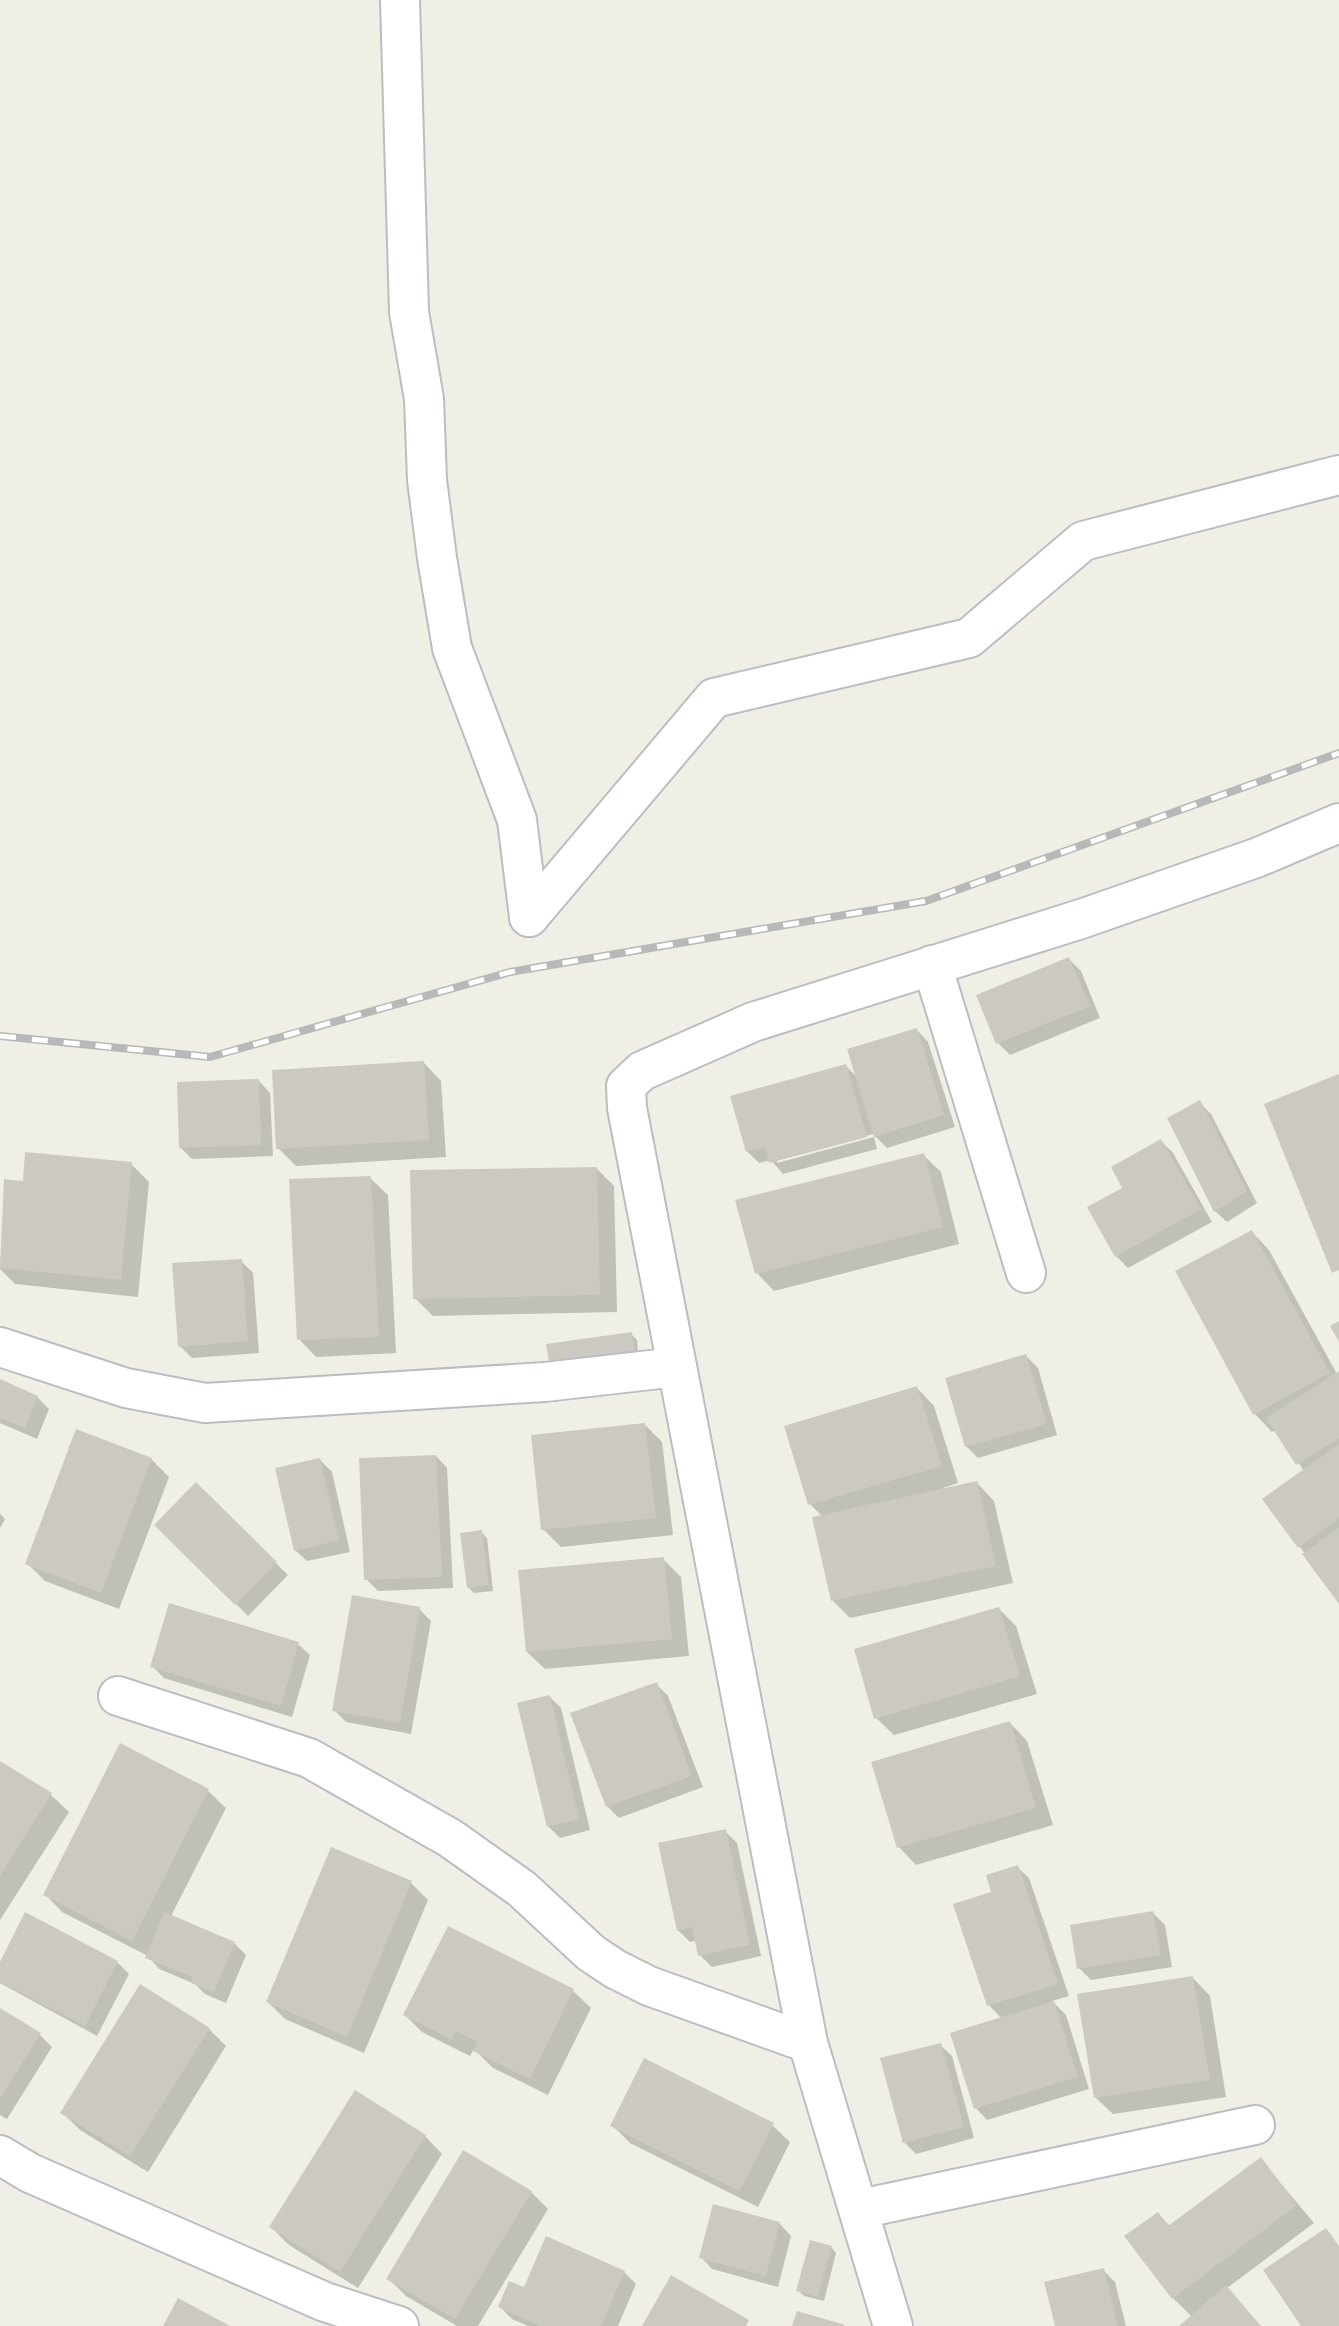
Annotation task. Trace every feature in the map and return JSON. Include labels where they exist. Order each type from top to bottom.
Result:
[{"type":"street","points":[[400,0],[409,312],[424,400],[427,480],[437,558],[452,648],[517,821],[529,918],[714,698],[969,638],[1083,541],[1339,475]]},
{"type":"street","points":[[893,2326],[808,2043],[627,1108],[626,1086],[642,1071],[753,1022],[1081,919],[1256,858],[1339,823]]},
{"type":"street","points":[[932,965],[1026,1273]]},
{"type":"street","points":[[0,1347],[126,1388],[205,1403],[545,1382],[677,1367]]},
{"type":"street","points":[[118,1696],[309,1758],[450,1838],[522,1889],[591,1953],[615,1969],[649,1986],[808,2043]]},
{"type":"street","points":[[860,2209],[1255,2125]]},
{"type":"street","points":[[0,2155],[30,2173],[325,2302],[399,2326]]},
{"type":"building","points":[[1069,957],[1090,1006],[996,1044],[976,995]]},
{"type":"building","points":[[917,1028],[944,1115],[874,1137],[847,1049]]},
{"type":"building","points":[[424,1061],[429,1140],[276,1149],[272,1070]]},
{"type":"building","points":[[846,1064],[867,1137],[769,1163],[765,1147],[746,1152],[730,1096]]},
{"type":"building","points":[[1339,1074],[1339,1270],[1332,1273],[1264,1104]]},
{"type":"building","points":[[259,1079],[261,1145],[179,1148],[177,1082]]},
{"type":"building","points":[[1200,1100],[1247,1191],[1214,1212],[1167,1118]]},
{"type":"building","points":[[1161,1139],[1201,1209],[1115,1257],[1087,1207],[1122,1188],[1111,1167]]},
{"type":"building","points":[[25,1152],[132,1162],[121,1280],[0,1268],[4,1179],[23,1181]]},
{"type":"building","points":[[924,1153],[943,1227],[755,1274],[735,1200]]},
{"type":"building","points":[[597,1167],[600,1295],[413,1299],[410,1170]]},
{"type":"building","points":[[371,1176],[379,1337],[297,1340],[289,1179]]},
{"type":"building","points":[[1252,1230],[1330,1373],[1253,1415],[1175,1271]]},
{"type":"building","points":[[242,1259],[248,1341],[178,1347],[172,1263]]},
{"type":"building","points":[[1339,1321],[1339,1342],[1330,1326]]},
{"type":"building","points":[[632,1332],[635,1356],[550,1367],[546,1344]]},
{"type":"building","points":[[1026,1354],[1047,1424],[965,1447],[945,1378]]},
{"type":"building","points":[[1339,1371],[1339,1438],[1296,1465],[1266,1418]]},
{"type":"building","points":[[0,1379],[38,1396],[25,1428],[0,1418]]},
{"type":"building","points":[[917,1386],[942,1466],[808,1505],[784,1426]]},
{"type":"building","points":[[645,1423],[656,1518],[541,1530],[531,1435]]},
{"type":"building","points":[[76,1429],[152,1458],[101,1593],[25,1564]]},
{"type":"building","points":[[1339,1444],[1339,1518],[1298,1548],[1262,1499]]},
{"type":"building","points":[[436,1455],[442,1577],[364,1580],[359,1458]]},
{"type":"building","points":[[320,1458],[339,1540],[294,1551],[275,1468]]},
{"type":"building","points":[[977,1481],[996,1566],[831,1601],[812,1517]]},
{"type":"building","points":[[196,1482],[277,1562],[235,1605],[154,1525]]},
{"type":"building","points":[[1339,1527],[1339,1604],[1302,1554]]},
{"type":"building","points":[[482,1530],[489,1585],[467,1588],[460,1533]]},
{"type":"building","points":[[664,1557],[672,1639],[526,1652],[518,1570]]},
{"type":"building","points":[[352,1595],[420,1607],[400,1723],[332,1711]]},
{"type":"building","points":[[169,1603],[299,1642],[281,1706],[150,1667]]},
{"type":"building","points":[[999,1607],[1020,1676],[874,1719],[854,1649]]},
{"type":"building","points":[[657,1682],[692,1776],[606,1807],[570,1713]]},
{"type":"building","points":[[550,1695],[579,1819],[547,1827],[517,1703]]},
{"type":"building","points":[[1010,1721],[1036,1808],[897,1848],[871,1762]]},
{"type":"building","points":[[120,1743],[209,1789],[132,1941],[43,1895]]},
{"type":"building","points":[[0,1761],[52,1793],[0,1876]]},
{"type":"building","points":[[726,1829],[750,1945],[698,1956],[692,1927],[677,1931],[658,1843]]},
{"type":"building","points":[[331,1847],[412,1881],[347,2037],[266,2002]]},
{"type":"building","points":[[1018,1865],[1058,1984],[987,2006],[953,1904],[991,1892],[986,1875]]},
{"type":"building","points":[[1153,1911],[1161,1955],[1077,1969],[1070,1925]]},
{"type":"building","points":[[25,1912],[118,1961],[85,2026],[0,1982],[0,1962]]},
{"type":"building","points":[[164,1912],[235,1942],[214,1992],[191,1983],[193,1977],[145,1958]]},
{"type":"building","points":[[448,1926],[574,1989],[530,2079],[473,2051],[478,2042],[456,2031],[452,2040],[403,2015]]},
{"type":"building","points":[[1193,1976],[1210,2080],[1094,2098],[1077,1994]]},
{"type":"building","points":[[140,1984],[210,2028],[130,2156],[60,2113]]},
{"type":"building","points":[[1054,2001],[1078,2077],[974,2109],[950,2033]]},
{"type":"building","points":[[0,2008],[41,2033],[0,2099]]},
{"type":"building","points":[[941,2043],[964,2127],[903,2143],[880,2058]]},
{"type":"building","points":[[644,2058],[774,2123],[740,2191],[610,2126]]},
{"type":"building","points":[[355,2090],[426,2135],[340,2272],[269,2227]]},
{"type":"building","points":[[463,2150],[532,2191],[455,2319],[386,2279]]},
{"type":"building","points":[[1261,2157],[1297,2205],[1172,2299],[1124,2236],[1158,2212],[1168,2226]]},
{"type":"building","points":[[713,2204],[780,2222],[766,2276],[699,2258]]},
{"type":"building","points":[[1326,2228],[1339,2246],[1339,2326],[1301,2326],[1263,2270]]},
{"type":"building","points":[[546,2236],[625,2271],[601,2326],[540,2326],[498,2307],[509,2281],[524,2287]]},
{"type":"building","points":[[810,2240],[832,2246],[818,2297],[796,2291]]},
{"type":"building","points":[[1104,2268],[1118,2326],[1055,2326],[1044,2282]]},
{"type":"building","points":[[671,2275],[749,2320],[746,2326],[642,2326]]},
{"type":"building","points":[[1226,2285],[1261,2326],[1179,2326]]},
{"type":"building","points":[[178,2298],[230,2326],[163,2326]]},
{"type":"building","points":[[797,2311],[845,2325],[792,2326]]},
{"type":"railway","points":[[0,1036],[210,1057],[510,972],[926,901],[1339,753]]}]
